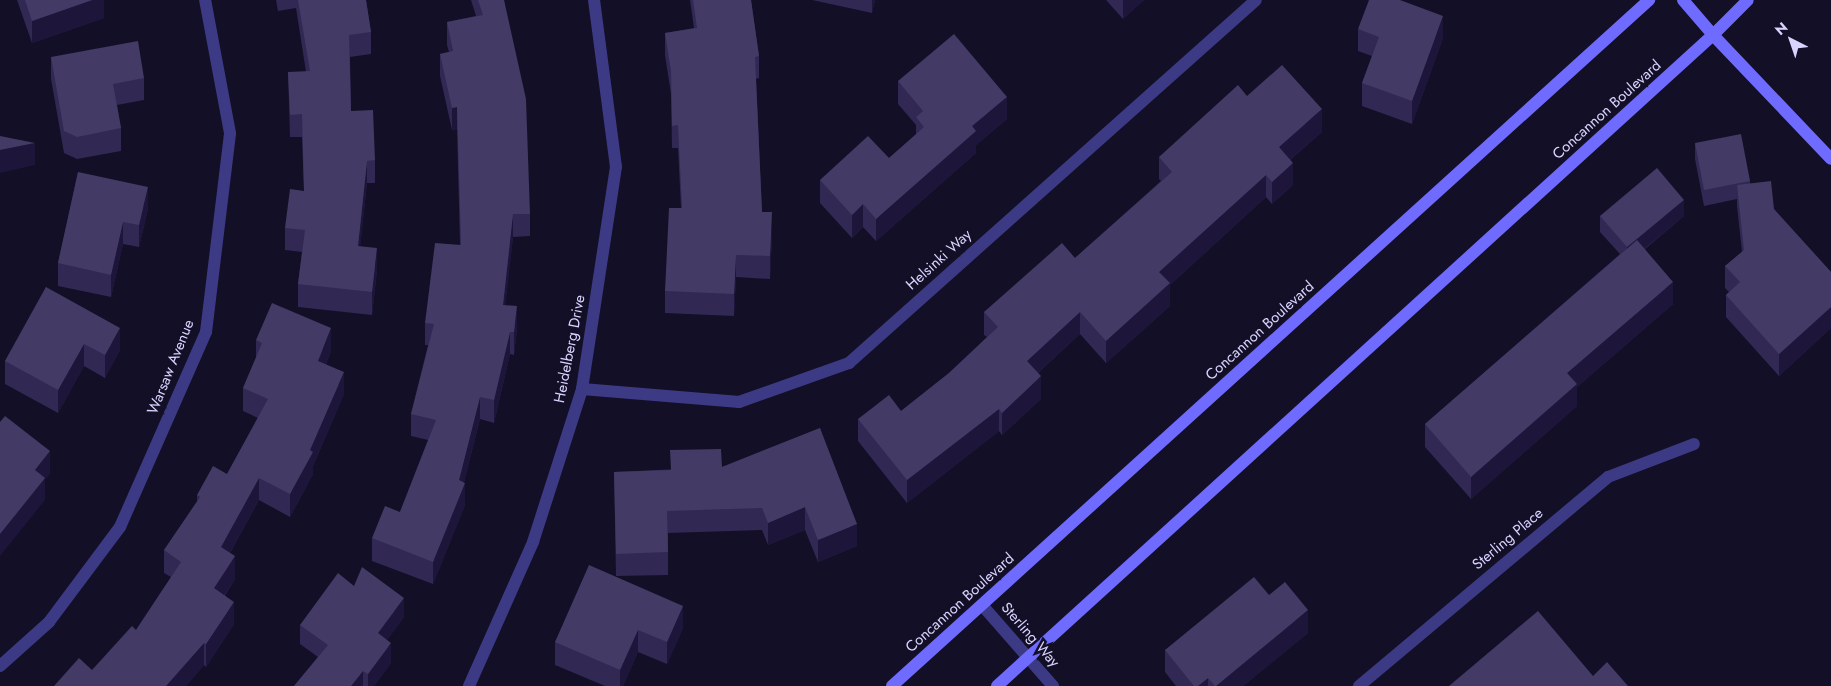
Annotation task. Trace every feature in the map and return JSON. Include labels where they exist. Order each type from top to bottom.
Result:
[{"type":"main road","name":"Concannon Boulevard","points":[[892,686],[1649,0]]},
{"type":"main road","points":[[1683,0],[1713,35],[1831,159]]},
{"type":"main road","name":"Concannon Boulevard","points":[[997,686],[1713,35],[1748,0]]},
{"type":"street","name":"Warsaw Avenue","points":[[0,666],[48,622],[120,527],[206,332],[230,133],[205,0]]},
{"type":"street","name":"Heidelberg Drive","points":[[470,686],[533,542],[582,389],[616,168],[594,0]]},
{"type":"street","name":"Helsinki Way","points":[[582,389],[739,402],[849,363],[1256,0]]},
{"type":"street","name":"Sterling Place","points":[[1360,686],[1608,476],[1694,444]]},
{"type":"street","name":"Sterling Way","points":[[982,605],[1053,686]]},
{"type":"building","points":[[25,0],[92,0],[32,21]]},
{"type":"building","points":[[298,0],[366,0],[371,32],[349,35],[351,111],[373,110],[375,160],[367,161],[358,246],[377,248],[372,292],[298,284],[305,230],[285,228],[290,189],[304,191],[302,114],[290,115],[288,72],[310,71]]},
{"type":"building","points":[[478,0],[504,0],[526,99],[530,214],[513,214],[503,305],[517,306],[514,332],[510,332],[494,400],[480,397],[459,480],[465,483],[433,562],[372,538],[385,506],[400,512],[436,420],[411,414],[434,324],[425,323],[435,243],[461,245],[457,107],[452,108],[440,54],[453,51],[447,22],[483,15]]},
{"type":"building","points":[[693,0],[751,0],[759,56],[755,57],[762,212],[772,212],[770,256],[736,255],[734,294],[665,291],[669,208],[682,208],[678,125],[672,126],[671,71],[665,33],[697,28]]},
{"type":"building","points":[[1369,0],[1400,0],[1443,16],[1412,101],[1362,83],[1379,37],[1358,29]]},
{"type":"building","points":[[954,34],[1007,97],[972,126],[976,131],[876,219],[863,204],[852,215],[820,180],[868,136],[889,158],[924,127],[916,117],[923,111],[898,81]]},
{"type":"building","points":[[138,41],[144,78],[113,84],[121,128],[77,137],[64,131],[51,57]]},
{"type":"building","points":[[1282,65],[1322,109],[1279,147],[1293,163],[1272,182],[1266,175],[1159,272],[1170,283],[1106,341],[1080,312],[1027,361],[1041,376],[1002,413],[999,409],[907,480],[858,419],[889,395],[901,411],[949,373],[998,327],[984,312],[1062,243],[1075,258],[1172,172],[1159,157],[1238,85],[1247,96]]},
{"type":"building","points":[[1741,134],[1750,181],[1704,190],[1695,143]]},
{"type":"building","points":[[0,136],[35,143],[0,150]]},
{"type":"building","points":[[1657,168],[1684,200],[1627,247],[1600,216]]},
{"type":"building","points":[[78,172],[148,187],[139,225],[123,222],[111,275],[58,263]]},
{"type":"building","points":[[1771,181],[1774,209],[1831,272],[1831,307],[1779,354],[1726,295],[1740,282],[1725,266],[1744,250],[1737,185]]},
{"type":"building","points":[[1637,240],[1673,282],[1567,373],[1577,384],[1471,477],[1425,424]]},
{"type":"building","points":[[46,287],[120,328],[105,355],[84,344],[58,390],[5,361]]},
{"type":"building","points":[[272,303],[331,328],[318,361],[344,372],[310,450],[313,452],[290,494],[259,478],[221,547],[235,556],[214,588],[234,602],[206,644],[204,643],[166,686],[54,686],[79,658],[92,670],[132,626],[136,630],[181,562],[164,550],[200,497],[197,495],[213,466],[227,474],[268,399],[243,388],[262,343],[256,340]]},
{"type":"building","points":[[5,416],[50,451],[35,470],[45,478],[0,534],[0,422]]},
{"type":"building","points":[[820,428],[857,524],[818,540],[805,507],[768,523],[762,508],[667,511],[668,552],[616,554],[614,472],[671,470],[670,450],[721,449],[722,467]]},
{"type":"building","points":[[589,565],[683,606],[667,642],[638,630],[620,670],[555,642]]},
{"type":"building","points":[[362,567],[404,598],[378,633],[391,643],[368,674],[363,671],[351,686],[294,686],[328,645],[300,625],[338,573],[354,586]]},
{"type":"building","points":[[1254,577],[1269,595],[1285,582],[1308,610],[1216,686],[1208,678],[1198,686],[1194,686],[1165,650]]},
{"type":"building","points":[[1538,611],[1593,676],[1607,662],[1628,686],[1449,686]]}]
